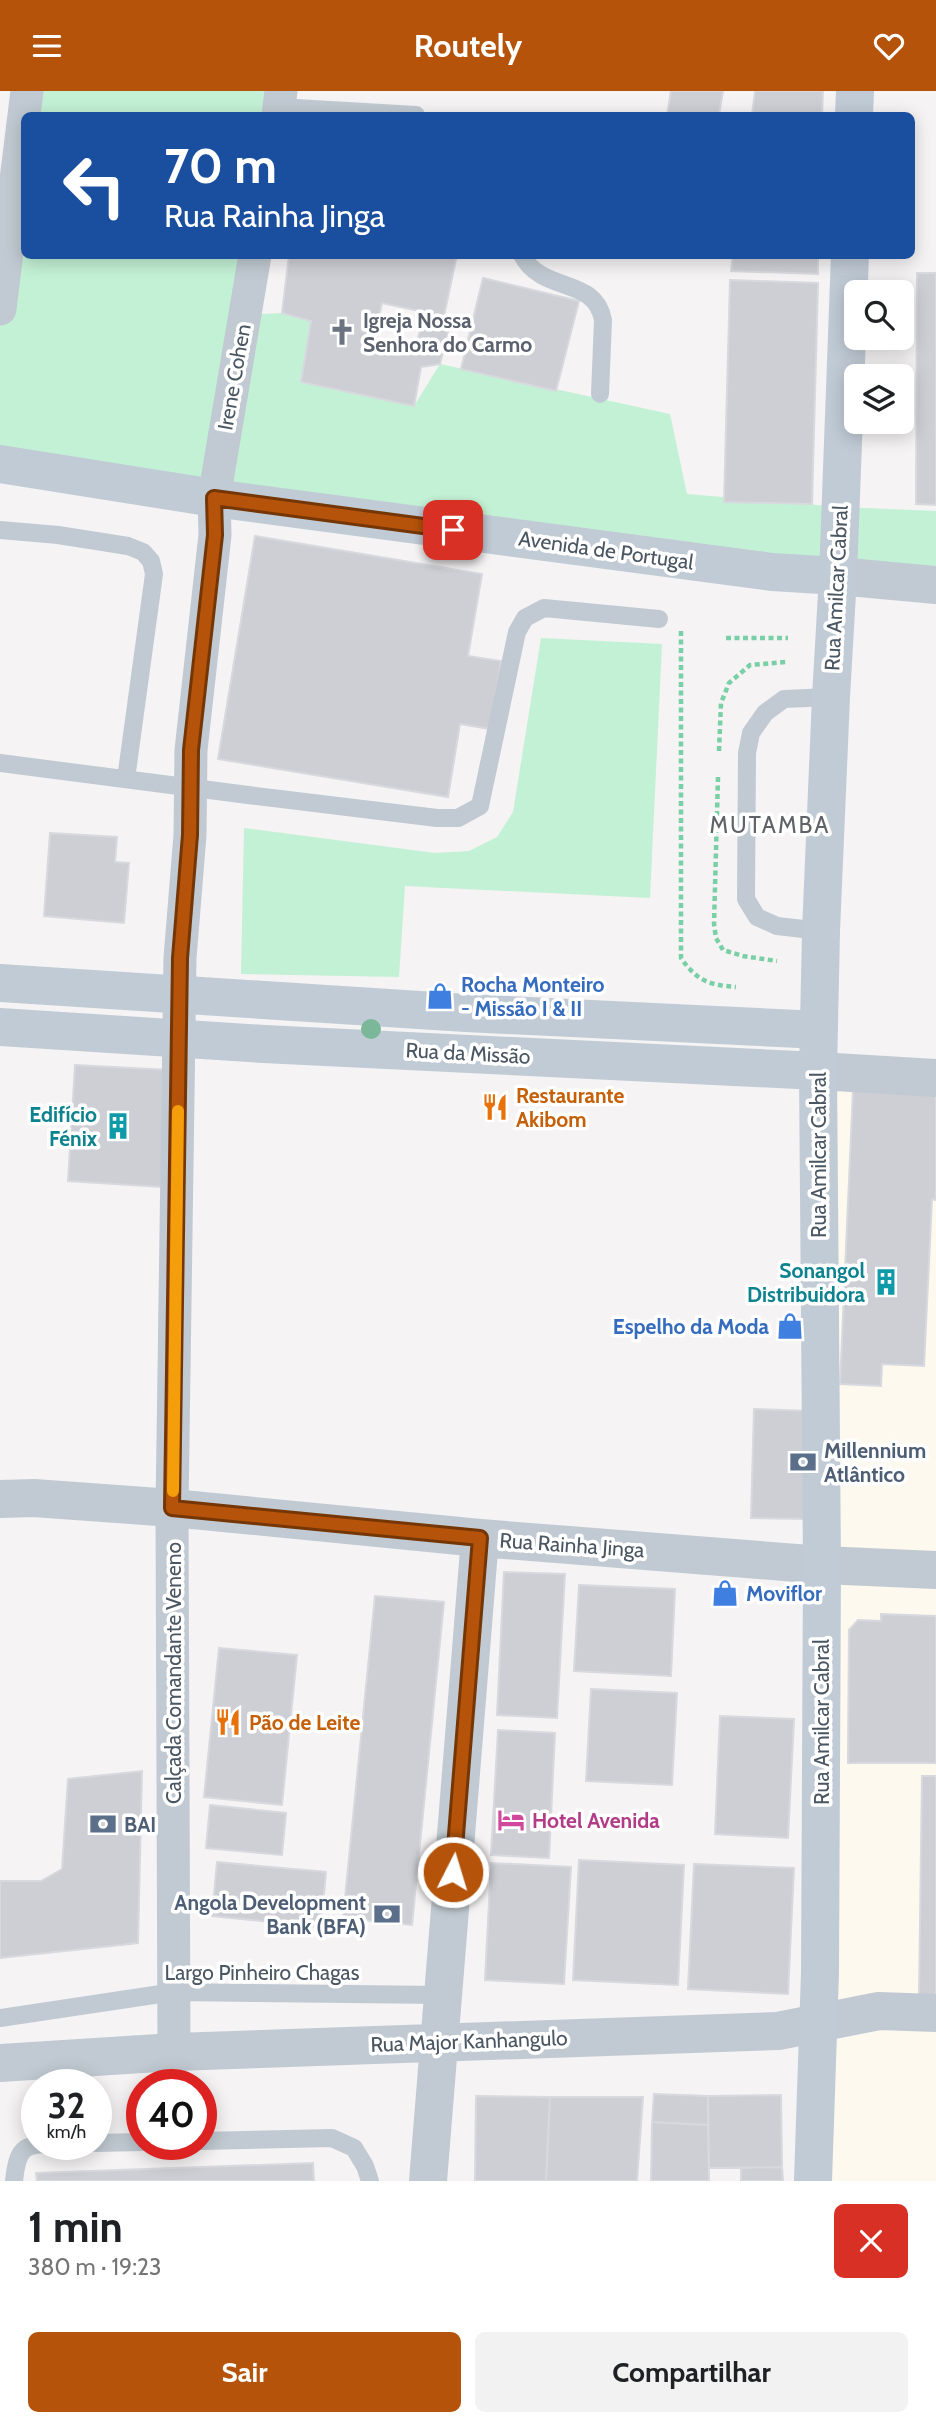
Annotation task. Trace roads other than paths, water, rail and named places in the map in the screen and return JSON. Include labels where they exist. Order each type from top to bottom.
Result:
[{"type":"main road","points":[[855,91],[855,112]]},
{"type":"main road","name":"Rua Amilcar Cabral","points":[[813,2181],[821,1960],[822,1565],[818,1030],[850,259]]},
{"type":"main road","name":"Avenida de Portugal","points":[[0,464],[214,498],[772,572],[838,576]]},
{"type":"main road","name":"Rua da Missão","points":[[0,983],[452,1013],[818,1030]]},
{"type":"main road","name":"Rua da Missão","points":[[0,1027],[179,1039],[818,1071]]},
{"type":"street","points":[[24,112],[27,91]]},
{"type":"street","points":[[0,309],[21,139]]},
{"type":"street","name":"Irene Cohen","points":[[214,498],[254,259]]},
{"type":"street","name":"Calçada Comandante Veneno","points":[[174,2052],[172,1508],[180,958],[190,835],[191,750],[215,535],[214,498]]},
{"type":"street","points":[[838,576],[936,585]]},
{"type":"street","name":"Rua da Missão","points":[[818,1071],[936,1078]]},
{"type":"street","name":"Rua Rainha Jinga","points":[[0,1499],[34,1497],[480,1538],[822,1565],[936,1570]]},
{"type":"street","points":[[428,2181],[480,1538]]},
{"type":"street","name":"Rua Major Kanhangulo","points":[[0,2063],[174,2052],[778,2031],[878,2011],[936,2013]]},
{"type":"lane","points":[[279,104],[379,112]]},
{"type":"lane","points":[[525,259],[532,270],[542,277],[586,293],[596,300],[603,320],[600,394]]},
{"type":"lane","points":[[0,530],[58,535],[128,546],[143,552],[151,561],[154,574],[126,779]]},
{"type":"lane","points":[[0,763],[149,781],[190,789],[437,818],[458,818],[480,806],[517,632],[525,618],[544,608],[659,618]]},
{"type":"lane","points":[[821,931],[776,926],[757,917],[746,899],[747,754],[751,733],[765,713],[784,699],[831,697]]},
{"type":"lane","name":"Largo Pinheiro Chagas","points":[[0,2018],[174,1992],[442,1995]]},
{"type":"lane","points":[[217,2141],[332,2138],[354,2148],[370,2181]]},
{"type":"lane","points":[[0,2169],[21,2154]]},
{"type":"lane","points":[[14,2181],[16,2158]]},
{"type":"place","name":"Igreja Nossa Senhora do Carmo","points":[[342,332]]},
{"type":"place","name":"Rocha Monteiro - Missão I & II","points":[[440,996]]},
{"type":"place","name":"Restaurante Akibom","points":[[495,1107]]},
{"type":"place","name":"Edifício Fénix","points":[[118,1126]]},
{"type":"place","name":"Sonangol Distribuidora","points":[[886,1282]]},
{"type":"place","name":"Espelho da Moda","points":[[790,1326]]},
{"type":"place","name":"Millennium Atlântico","points":[[803,1462]]},
{"type":"place","name":"Moviflor","points":[[725,1593]]},
{"type":"place","name":"Pão de Leite","points":[[228,1722]]},
{"type":"place","name":"Hotel Avenida","points":[[511,1820]]},
{"type":"place","name":"BAI","points":[[103,1824]]},
{"type":"place","name":"Angola Development Bank (BFA)","points":[[387,1914]]},
{"type":"district","name":"MUTAMBA","points":[[770,825]]}]
